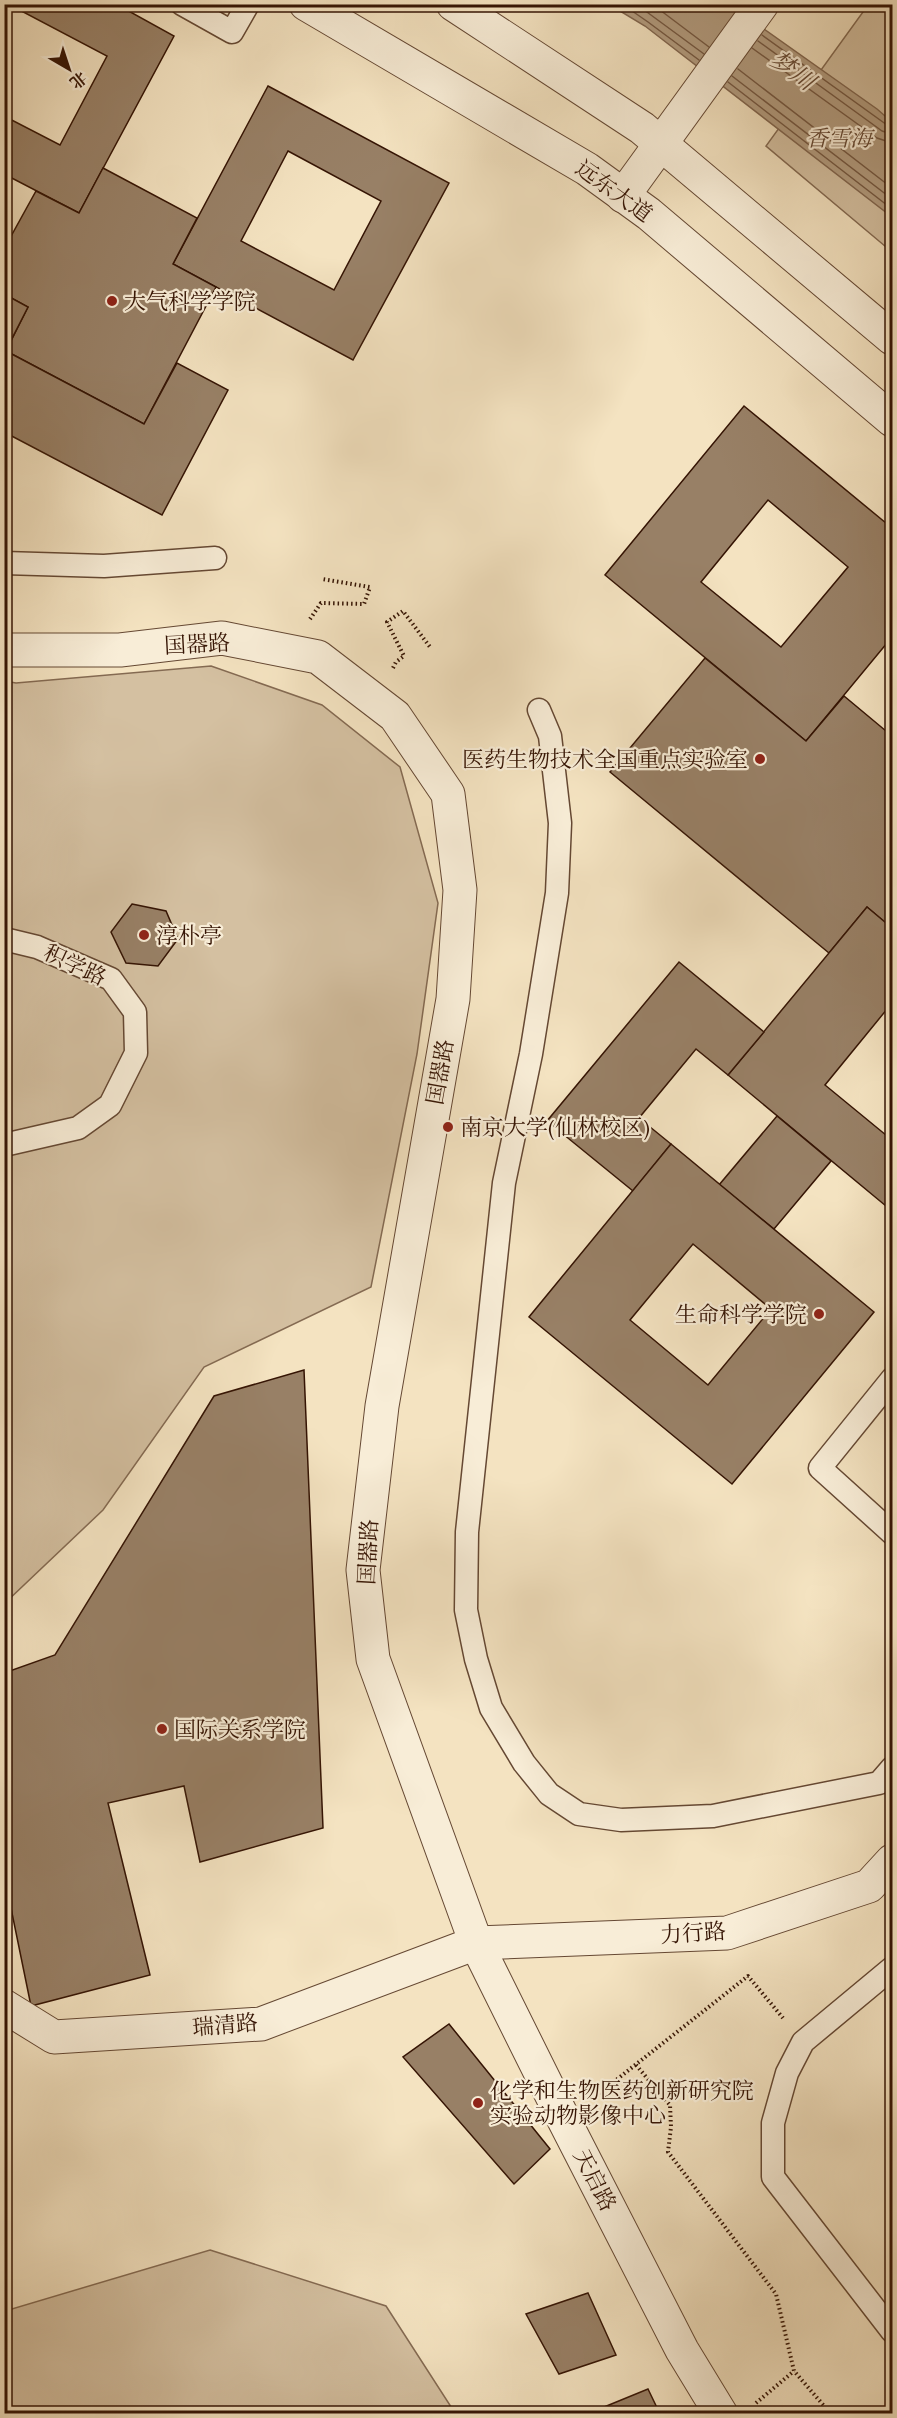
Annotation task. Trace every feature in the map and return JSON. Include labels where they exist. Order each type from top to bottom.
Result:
[{"type":"street","name":"远东大道","points":[[306,4],[587,169],[649,214],[892,420]]},
{"type":"street","points":[[453,4],[628,119],[660,143],[721,197],[892,338]]},
{"type":"street","points":[[623,196],[762,4]]},
{"type":"street","name":"国器路","points":[[4,650],[120,650],[222,638],[318,657],[395,716],[448,794],[460,890],[453,999],[382,1406],[363,1570],[373,1659],[476,1943]]},
{"type":"street","name":"力行路","points":[[476,1943],[727,1933],[869,1886],[892,1861]]},
{"type":"street","name":"瑞清路","points":[[4,2006],[54,2037],[261,2024],[476,1943]]},
{"type":"street","name":"天启路","points":[[476,1943],[682,2350],[737,2410]]},
{"type":"lane","points":[[182,4],[232,32],[248,4]]},
{"type":"lane","points":[[4,563],[104,566],[215,558]]},
{"type":"lane","points":[[539,710],[550,736],[560,823],[557,893],[531,1054],[504,1183],[467,1532],[466,1610],[476,1659],[491,1708],[524,1763],[549,1794],[579,1814],[621,1820],[713,1816],[879,1783],[892,1768]]},
{"type":"lane","name":"积学路","points":[[4,939],[37,947],[111,979],[135,1012],[136,1053],[110,1105],[78,1128],[4,1145]]},
{"type":"lane","points":[[892,1379],[820,1468],[892,1533]]},
{"type":"lane","points":[[892,1968],[803,2042],[787,2073],[773,2123],[773,2177],[892,2331]]},
{"type":"path","points":[[298,653],[310,618],[321,603],[364,604],[370,586],[321,579]]},
{"type":"path","points":[[374,700],[396,662],[404,656],[387,622],[403,611],[430,647]]},
{"type":"path","points":[[564,2120],[748,1976],[803,2042]]},
{"type":"path","points":[[636,2065],[670,2105],[671,2127],[668,2152],[776,2294],[794,2371],[831,2414]]},
{"type":"path","points":[[737,2410],[794,2371]]},
{"type":"green space","name":"香雪海","points":[[868,5],[892,5],[892,252],[766,146]]},
{"type":"green space","points":[[211,666],[322,705],[400,767],[438,903],[417,1054],[371,1287],[204,1367],[103,1510],[5,1603],[4,681],[16,683]]},
{"type":"green space","points":[[210,2250],[386,2306],[455,2413],[5,2413],[5,2311]]},
{"type":"water","name":"梦川","points":[[610,5],[730,5],[877,109],[892,122],[892,217],[645,26]]},
{"type":"building","points":[[4,4],[116,4],[174,36],[79,213],[4,174],[4,116],[60,145],[107,56],[12,6],[4,20]]},
{"type":"building","name":"大气科学学院","points":[[268,86],[449,183],[353,360],[173,264]],"holes":[[[288,151],[381,201],[334,290],[241,241]]]},
{"type":"building","name":"大气科学学院","points":[[103,168],[197,218],[173,264],[216,287],[144,424],[6,351],[28,307],[4,294],[4,249],[36,191],[79,213]]},
{"type":"building","points":[[4,294],[28,307],[4,354]]},
{"type":"building","name":"大气科学学院","points":[[6,351],[144,424],[177,363],[228,390],[162,515],[4,432]]},
{"type":"building","points":[[744,406],[892,528],[892,637],[806,741],[605,575]],"holes":[[[768,500],[848,567],[781,647],[701,582]]]},
{"type":"building","points":[[705,658],[806,741],[844,696],[892,736],[892,928],[867,907],[829,953],[610,772]]},
{"type":"building","name":"淳朴亭","points":[[132,904],[166,911],[178,939],[158,966],[126,963],[111,932]]},
{"type":"building","points":[[867,907],[892,928],[892,1003],[825,1085],[892,1140],[892,1211],[728,1075]]},
{"type":"building","points":[[679,962],[764,1032],[728,1075],[696,1049],[639,1118],[671,1144],[633,1191],[547,1121]]},
{"type":"building","points":[[777,1116],[831,1161],[774,1229],[719,1185]]},
{"type":"building","name":"生命科学学院","points":[[671,1144],[874,1312],[732,1484],[529,1317]],"holes":[[[693,1244],[771,1309],[708,1385],[630,1320]]]},
{"type":"building","name":"国际关系学院","points":[[304,1370],[323,1828],[200,1862],[184,1786],[108,1803],[150,1975],[31,2006],[4,1874],[4,1673],[55,1655],[214,1396]]},
{"type":"building","name":"化学和生物医药创新研究院 实验动物影像中心","points":[[449,2024],[550,2149],[514,2184],[403,2057]]},
{"type":"building","points":[[588,2293],[616,2355],[559,2374],[526,2314]]},
{"type":"building","points":[[648,2389],[660,2414],[587,2414]]},
{"type":"place","name":"大气科学学院","points":[[112,301]]},
{"type":"place","name":"医药生物技术全国重点实验室","points":[[760,759]]},
{"type":"place","name":"淳朴亭","points":[[144,935]]},
{"type":"place","name":"南京大学(仙林校区)","points":[[448,1127]]},
{"type":"place","name":"生命科学学院","points":[[819,1314]]},
{"type":"place","name":"国际关系学院","points":[[162,1729]]},
{"type":"place","name":"化学和生物医药创新研究院 实验动物影像中心","points":[[478,2103]]}]
